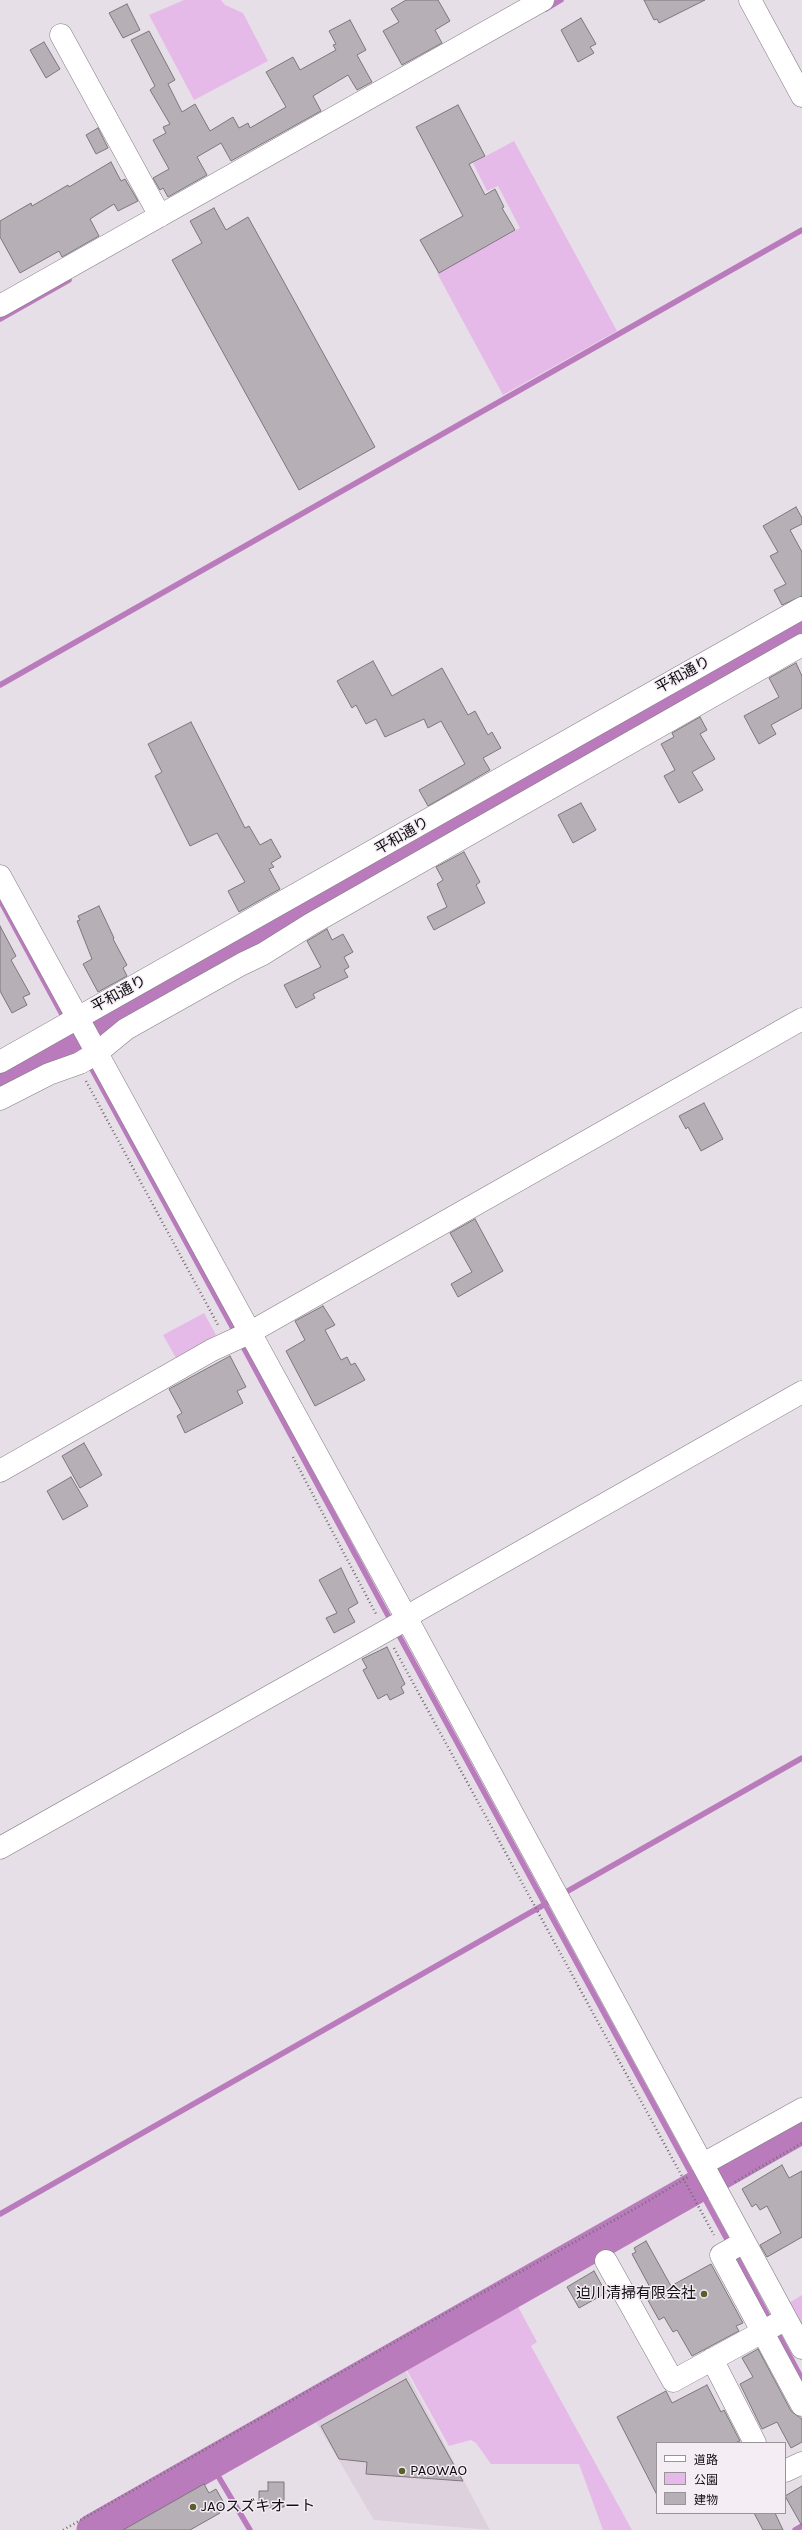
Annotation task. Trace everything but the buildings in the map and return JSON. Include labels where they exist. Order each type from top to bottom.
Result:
[{"type":"street","points":[[0,306],[543,0]]},
{"type":"street","points":[[750,0],[802,96]]},
{"type":"street","points":[[61,35],[160,216]]},
{"type":"street","name":"平和通り","points":[[0,1062],[366,857],[802,608]]},
{"type":"street","points":[[0,1099],[48,1074],[88,1056],[126,1029],[242,964],[264,954],[311,924],[802,645]]},
{"type":"street","points":[[0,876],[74,1021],[88,1056],[165,1180],[236,1334],[704,2186],[733,2248],[774,2326],[802,2405]]},
{"type":"street","points":[[0,1471],[212,1350],[236,1334],[802,1018]]},
{"type":"street","points":[[0,1848],[802,1392]]},
{"type":"street","points":[[704,2186],[802,2109]]},
{"type":"street","points":[[606,2261],[673,2381],[774,2326]]},
{"type":"street","points":[[774,2326],[802,2348]]},
{"type":"street","points":[[712,2359],[754,2442]]},
{"type":"street","points":[[786,2471],[802,2463]]},
{"type":"path","points":[[88,1056],[236,1334]]},
{"type":"path","points":[[290,1452],[394,1624],[542,1920],[695,2201],[704,2186],[802,2143]]},
{"type":"path","points":[[542,1920],[546,1918]]},
{"type":"path","points":[[63,2530],[446,2313],[684,2181],[704,2186]]},
{"type":"path","points":[[704,2186],[733,2248]]},
{"type":"shaded area","name":"PAOWAO","points":[[405,2370],[490,2530],[374,2520],[316,2422]]},
{"type":"green space","points":[[184,0],[221,0],[225,5],[243,13],[268,61],[194,100],[149,15]]},
{"type":"green space","points":[[514,141],[617,331],[503,395],[437,273],[520,228],[498,186],[487,191],[473,163]]},
{"type":"green space","points":[[204,1313],[216,1335],[176,1358],[163,1335]]},
{"type":"green space","points":[[802,2295],[802,2327],[789,2303]]},
{"type":"green space","points":[[515,2301],[537,2342],[531,2346],[632,2530],[603,2530],[579,2464],[491,2464],[476,2443],[471,2440],[449,2446],[404,2365]]},
{"type":"waterway","points":[[546,9],[561,0]]},
{"type":"waterway","points":[[0,685],[802,230]]},
{"type":"waterway","points":[[0,319],[69,280]]},
{"type":"waterway","points":[[0,1084],[802,629]]},
{"type":"waterway","points":[[0,900],[65,1020]]},
{"type":"waterway","points":[[69,1027],[84,1055]]},
{"type":"waterway","points":[[88,1062],[236,1334]]},
{"type":"waterway","points":[[240,1341],[392,1623]]},
{"type":"waterway","points":[[396,1630],[730,2245]]},
{"type":"waterway","points":[[566,1892],[802,1758]]},
{"type":"waterway","points":[[0,2214],[547,1903]]},
{"type":"waterway","points":[[93,2530],[802,2127]]},
{"type":"waterway","points":[[734,2252],[771,2322]]},
{"type":"waterway","points":[[776,2330],[802,2379]]},
{"type":"waterway","points":[[211,2464],[250,2530]]},
{"type":"waterway","points":[[795,2530],[802,2526]]},
{"type":"place","name":"迫川清掃有限会社","points":[[704,2294]]},
{"type":"place","name":"PAOWAO","points":[[402,2471]]},
{"type":"place","name":"JAOスズキオート","points":[[193,2507]]}]
